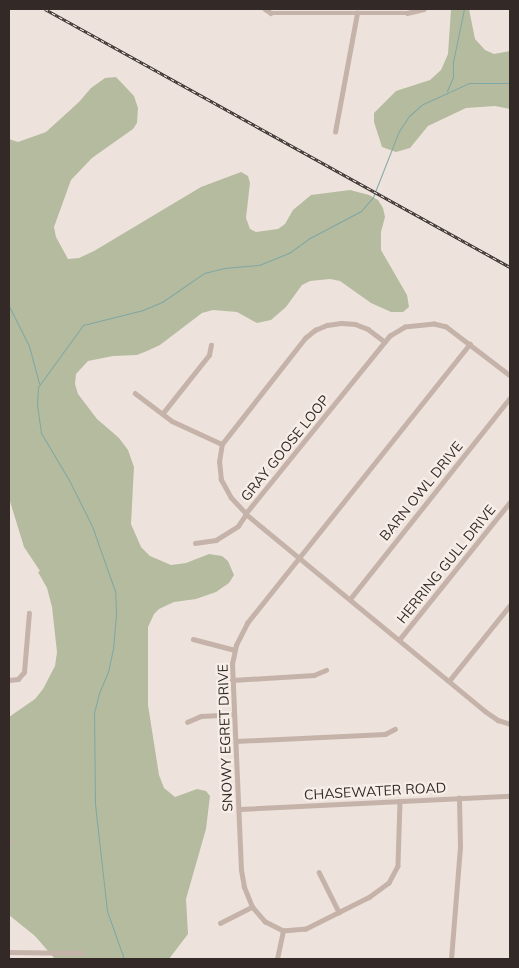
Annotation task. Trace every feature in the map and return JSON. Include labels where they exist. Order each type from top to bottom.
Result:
[{"type":"street","points":[[265,9],[271,13],[407,13],[424,9]]},
{"type":"street","points":[[335,132],[357,13]]},
{"type":"street","points":[[195,543],[216,540],[238,526],[246,514],[230,498],[221,480],[219,462],[222,444],[305,338],[315,330],[327,325],[355,324],[368,329],[385,342]]},
{"type":"street","name":"GRAY GOOSE LOOP","points":[[510,376],[446,327],[434,324],[405,327],[385,342],[246,514],[485,711],[498,720],[510,724]]},
{"type":"street","name":"SNOWY EGRET DRIVE","points":[[283,931],[265,922],[252,906],[244,886],[241,870],[240,809],[232,680],[235,650],[247,623],[470,344]]},
{"type":"street","points":[[163,413],[209,355],[211,345]]},
{"type":"street","points":[[135,393],[182,426],[222,444]]},
{"type":"street","name":"BARN OWL DRIVE","points":[[350,599],[510,398]]},
{"type":"street","name":"HERRING GULL DRIVE","points":[[399,640],[510,502]]},
{"type":"street","points":[[449,681],[510,605]]},
{"type":"street","points":[[9,680],[18,679],[24,672],[29,613]]},
{"type":"street","points":[[193,639],[235,650]]},
{"type":"street","points":[[232,680],[314,676],[326,670]]},
{"type":"street","points":[[187,722],[191,718],[201,716],[234,714]]},
{"type":"street","points":[[236,741],[385,734],[395,729]]},
{"type":"street","name":"CHASEWATER ROAD","points":[[240,809],[510,796]]},
{"type":"street","points":[[451,959],[460,846],[459,798]]},
{"type":"street","points":[[277,959],[283,931],[306,929],[383,888],[393,877],[399,853],[400,801]]},
{"type":"street","points":[[319,872],[339,912]]},
{"type":"street","points":[[220,923],[252,906]]},
{"type":"street","points":[[9,952],[82,953]]},
{"type":"green space","points":[[451,9],[469,9],[475,39],[485,50],[494,54],[510,51],[510,109],[495,106],[466,108],[428,126],[410,148],[396,152],[382,147],[374,122],[374,113],[396,91],[430,80],[441,70],[448,54]]},
{"type":"green space","points":[[116,77],[134,96],[138,108],[137,123],[133,129],[92,158],[71,180],[54,227],[56,237],[68,259],[79,258],[94,251],[201,187],[241,172],[248,176],[250,183],[246,218],[250,229],[256,232],[278,229],[285,224],[293,210],[311,195],[350,190],[369,195],[378,200],[383,208],[385,217],[381,232],[381,250],[407,295],[409,307],[403,312],[391,312],[371,303],[340,281],[330,279],[310,281],[302,285],[286,307],[271,320],[257,323],[237,312],[213,310],[202,313],[160,345],[137,355],[113,356],[88,361],[76,374],[75,384],[78,394],[97,419],[119,438],[128,450],[134,467],[131,524],[141,547],[150,556],[171,565],[186,563],[209,554],[222,556],[228,561],[234,575],[229,583],[216,592],[196,599],[174,602],[159,609],[154,614],[148,627],[148,705],[159,775],[164,788],[175,797],[197,789],[206,791],[210,796],[206,829],[186,899],[188,934],[169,959],[55,959],[35,936],[9,915],[9,717],[35,699],[43,689],[55,666],[57,652],[52,607],[47,588],[38,572],[40,571],[24,547],[9,498],[9,139],[18,142],[46,132],[79,102],[91,88],[105,78]]},
{"type":"waterway","points":[[447,91],[453,77],[453,62],[464,9]]},
{"type":"waterway","points":[[124,959],[107,911],[95,804],[94,713],[99,693],[108,672],[113,649],[116,614],[115,591],[92,526],[69,480],[41,433],[37,406],[38,387],[83,325],[143,310],[162,302],[204,273],[224,268],[259,265],[289,253],[308,239],[361,211],[373,197],[399,131],[409,116],[423,104],[469,83],[510,83]]},
{"type":"waterway","points":[[9,306],[29,346],[39,384]]},
{"type":"railway","points":[[45,9],[510,267]]}]
